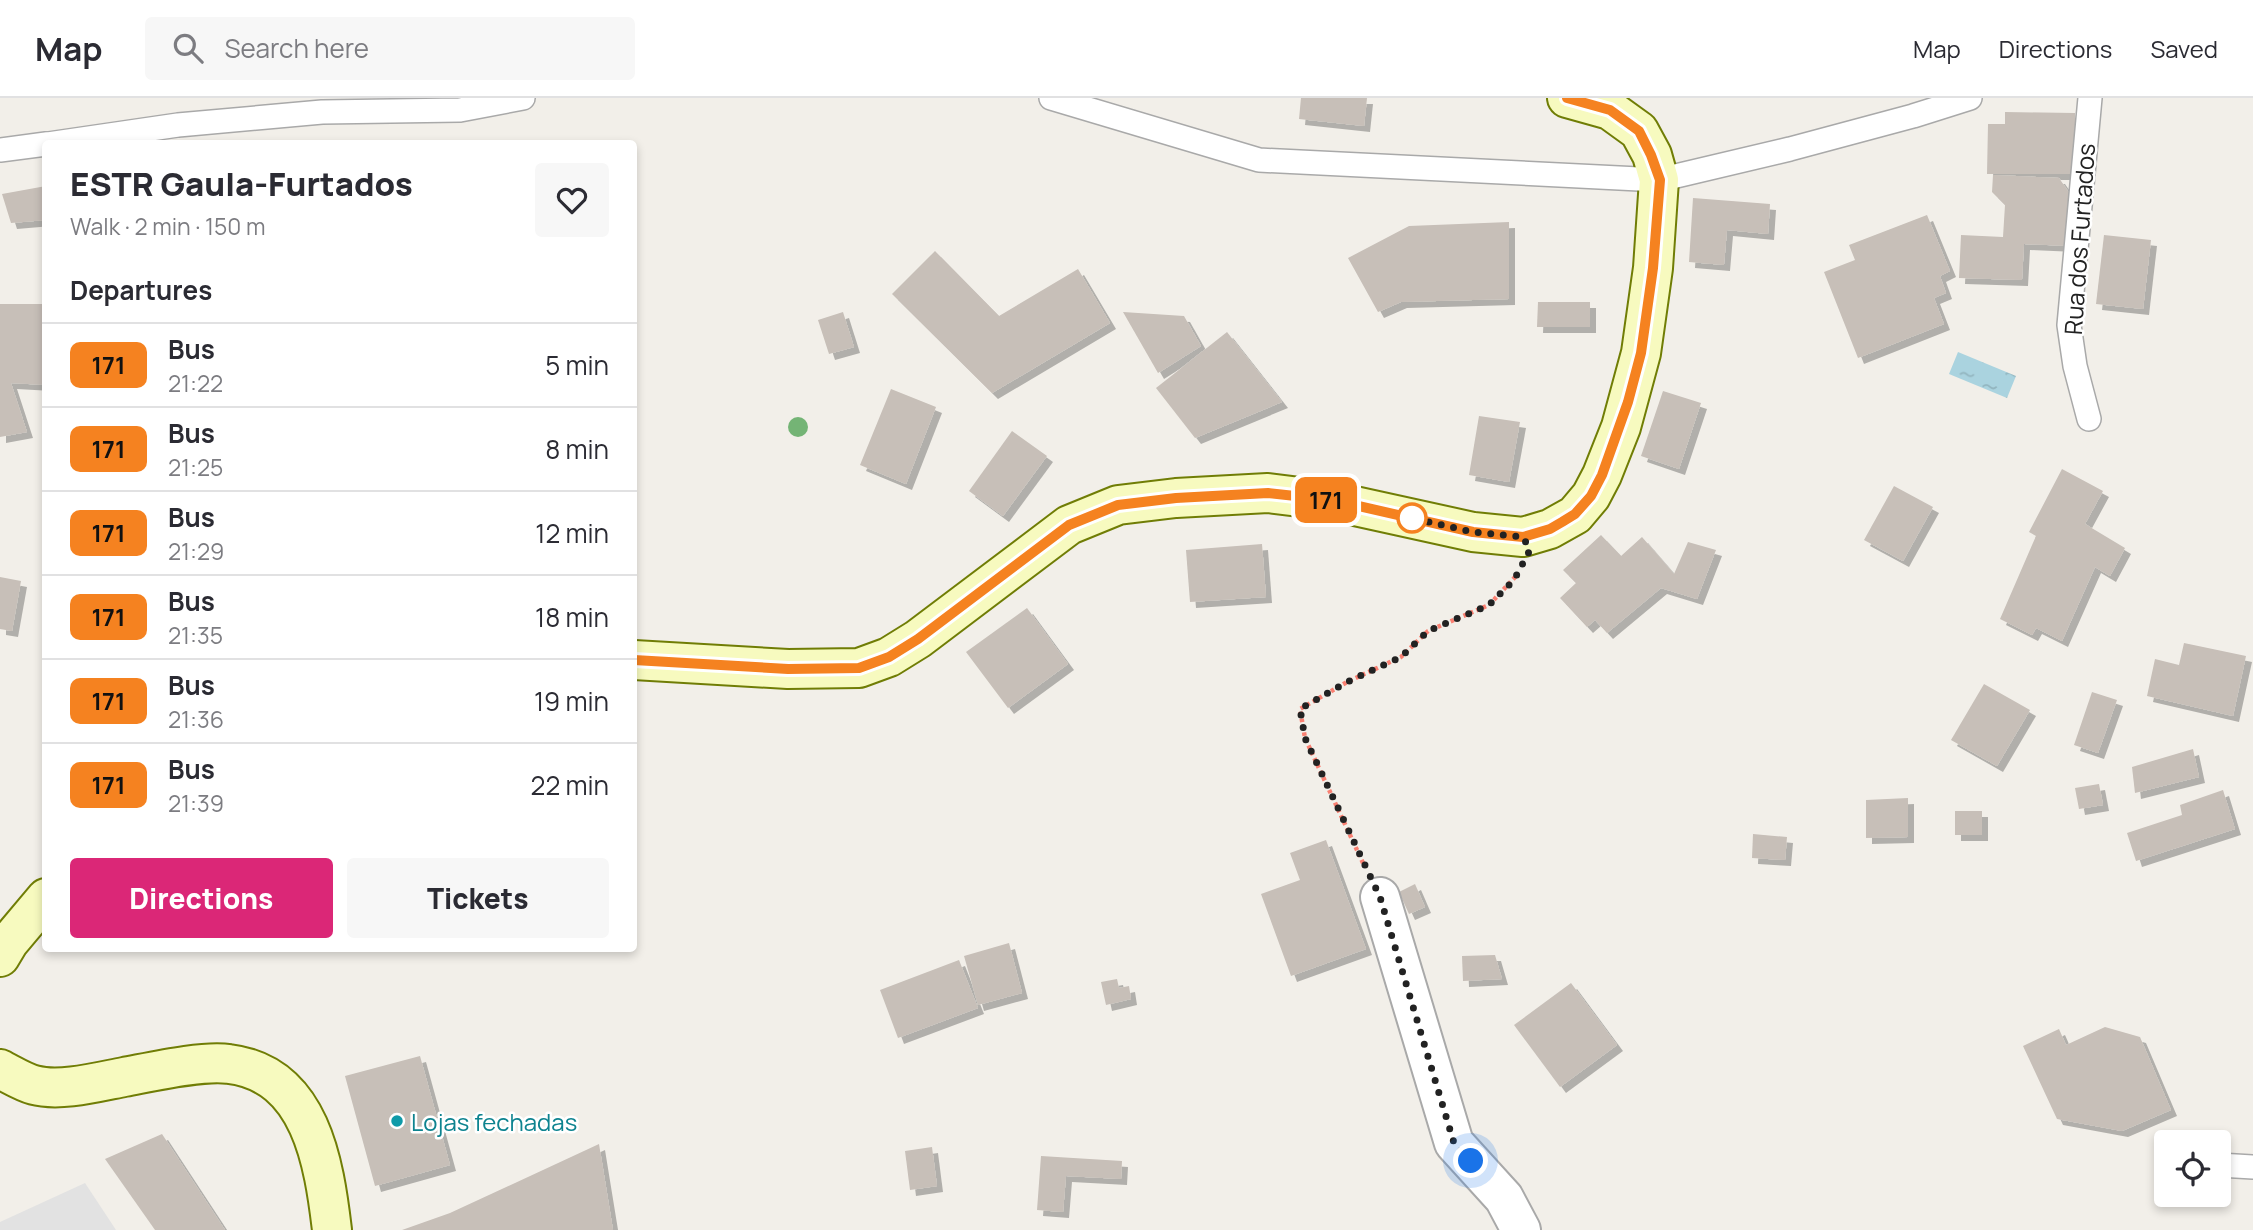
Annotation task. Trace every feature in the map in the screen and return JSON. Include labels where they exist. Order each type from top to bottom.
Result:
[{"type":"main road","points":[[637,660],[788,669],[859,668],[889,657],[918,639],[1069,525],[1118,505],[1176,498],[1268,493],[1332,500],[1473,532],[1523,537],[1550,529],[1575,514],[1591,496],[1602,475],[1620,427],[1641,353],[1653,268],[1660,180],[1639,131],[1610,110],[1567,98]]},
{"type":"main road","points":[[0,957],[42,903]]},
{"type":"main road","points":[[0,1069],[34,1085],[72,1086],[189,1066],[228,1063],[259,1071],[286,1090],[305,1117],[318,1150],[332,1230]]},
{"type":"street","points":[[1380,897],[1454,1143],[1504,1198],[1521,1230]]},
{"type":"lane","points":[[75,140],[178,125],[322,112],[460,110],[523,98]]},
{"type":"lane","points":[[1051,98],[1259,160],[1660,180],[1913,117],[1970,98]]},
{"type":"lane","name":"Rua dos Furtados","points":[[2089,419],[2074,366],[2070,325],[2090,98]]},
{"type":"lane","points":[[0,150],[42,145]]},
{"type":"lane","points":[[2231,1166],[2253,1167]]},
{"type":"path","points":[[1380,897],[1305,738],[1300,709],[1347,682],[1401,657],[1428,631],[1489,605],[1514,580],[1530,550],[1523,537]]},
{"type":"shaded area","points":[[85,1183],[116,1230],[0,1230],[0,1222]]},
{"type":"water","points":[[1958,352],[2016,376],[2007,398],[1949,374]]},
{"type":"building","points":[[1301,98],[1367,98],[1364,126],[1299,119]]},
{"type":"building","points":[[2005,112],[2075,113],[2075,174],[1987,174],[1988,124],[2005,124]]},
{"type":"building","points":[[1993,175],[2059,178],[2072,197],[2070,246],[2024,244],[2022,280],[1959,278],[1961,235],[2003,237],[2005,205],[1992,192]]},
{"type":"building","points":[[42,187],[42,220],[11,223],[2,194]]},
{"type":"building","points":[[1693,198],[1770,204],[1768,234],[1727,230],[1724,265],[1689,262]]},
{"type":"building","points":[[1927,215],[1950,271],[1940,276],[1946,293],[1934,298],[1944,324],[1858,358],[1824,272],[1855,260],[1849,245]]},
{"type":"building","points":[[1509,222],[1509,299],[1401,302],[1378,312],[1348,258],[1409,226]]},
{"type":"building","points":[[2104,235],[2151,240],[2143,309],[2096,304]]},
{"type":"building","points":[[935,251],[999,316],[1078,269],[1110,323],[992,393],[892,294]]},
{"type":"building","points":[[1538,302],[1590,302],[1590,327],[1537,327]]},
{"type":"building","points":[[0,304],[42,304],[42,385],[11,383],[27,432],[0,437]]},
{"type":"building","points":[[843,312],[854,347],[829,354],[818,320]]},
{"type":"building","points":[[1123,312],[1184,316],[1201,346],[1158,373]]},
{"type":"building","points":[[1227,332],[1282,402],[1195,438],[1156,388]]},
{"type":"building","points":[[891,389],[936,407],[906,484],[860,465]]},
{"type":"building","points":[[1663,391],[1701,403],[1679,469],[1641,456]]},
{"type":"building","points":[[1479,416],[1520,422],[1509,482],[1469,475]]},
{"type":"building","points":[[1012,431],[1047,456],[1003,516],[969,491]]},
{"type":"building","points":[[2062,469],[2103,491],[2085,524],[2125,548],[2110,576],[2095,567],[2062,641],[2036,628],[2032,635],[2000,619],[2036,536],[2029,532]]},
{"type":"building","points":[[1894,486],[1933,507],[1903,561],[1864,540]]},
{"type":"building","points":[[1601,535],[1621,556],[1642,537],[1674,574],[1688,542],[1716,550],[1697,599],[1661,588],[1607,633],[1595,620],[1587,627],[1560,598],[1576,583],[1563,570]]},
{"type":"building","points":[[1262,544],[1266,597],[1190,602],[1186,550]]},
{"type":"building","points":[[0,577],[21,581],[12,631],[0,629]]},
{"type":"building","points":[[1027,608],[1068,664],[1008,708],[966,652]]},
{"type":"building","points":[[2184,643],[2246,656],[2233,716],[2147,696],[2155,659],[2179,665]]},
{"type":"building","points":[[1984,684],[2030,710],[1997,766],[1951,740]]},
{"type":"building","points":[[2092,692],[2117,700],[2098,753],[2074,745]]},
{"type":"building","points":[[2193,749],[2199,777],[2135,793],[2132,767]]},
{"type":"building","points":[[2099,784],[2103,805],[2079,809],[2075,788]]},
{"type":"building","points":[[2223,790],[2235,829],[2136,861],[2127,833],[2182,815],[2180,805]]},
{"type":"building","points":[[1908,798],[1908,837],[1866,838],[1866,800]]},
{"type":"building","points":[[1955,811],[1982,811],[1982,835],[1955,835]]},
{"type":"building","points":[[1753,834],[1787,837],[1785,860],[1752,858]]},
{"type":"building","points":[[1326,840],[1366,949],[1291,976],[1261,894],[1300,880],[1290,853]]},
{"type":"building","points":[[1415,884],[1425,907],[1409,914],[1399,892]]},
{"type":"building","points":[[1009,943],[1022,993],[978,1005],[964,956]]},
{"type":"building","points":[[1495,955],[1502,979],[1463,981],[1462,956]]},
{"type":"building","points":[[959,960],[978,1008],[898,1038],[880,990]]},
{"type":"building","points":[[1117,979],[1119,988],[1129,986],[1131,999],[1106,1005],[1101,982]]},
{"type":"building","points":[[1571,983],[1617,1045],[1560,1087],[1514,1025]]},
{"type":"building","points":[[2105,1027],[2140,1037],[2171,1110],[2122,1131],[2057,1119],[2023,1046],[2059,1029],[2066,1045]]},
{"type":"building","name":"Lojas fechadas","points":[[420,1056],[450,1165],[375,1186],[345,1076]]},
{"type":"building","points":[[162,1134],[225,1230],[155,1230],[105,1159]]},
{"type":"building","points":[[599,1144],[613,1230],[402,1230],[450,1213]]},
{"type":"building","points":[[932,1147],[937,1186],[910,1190],[905,1151]]},
{"type":"building","points":[[1041,1156],[1122,1161],[1121,1179],[1066,1176],[1063,1212],[1037,1210]]},
{"type":"bus line","name":"171","points":[[637,660],[788,669],[859,668],[889,657],[918,639],[1069,525],[1118,505],[1176,498],[1268,493],[1332,500],[1473,532],[1523,537],[1550,529],[1562,522],[1575,514],[1591,496],[1602,475],[1628,402],[1641,353],[1653,268],[1660,180],[1639,131],[1610,110],[1567,98]]},
{"type":"place","name":"Lojas fechadas","points":[[397,1121]]},
{"type":"route","points":[[1412,518],[1402,516],[1473,532],[1523,537],[1530,550],[1514,580],[1489,605],[1428,631],[1401,657],[1347,682],[1300,709],[1305,738],[1380,897],[1454,1143],[1471,1161]]}]
